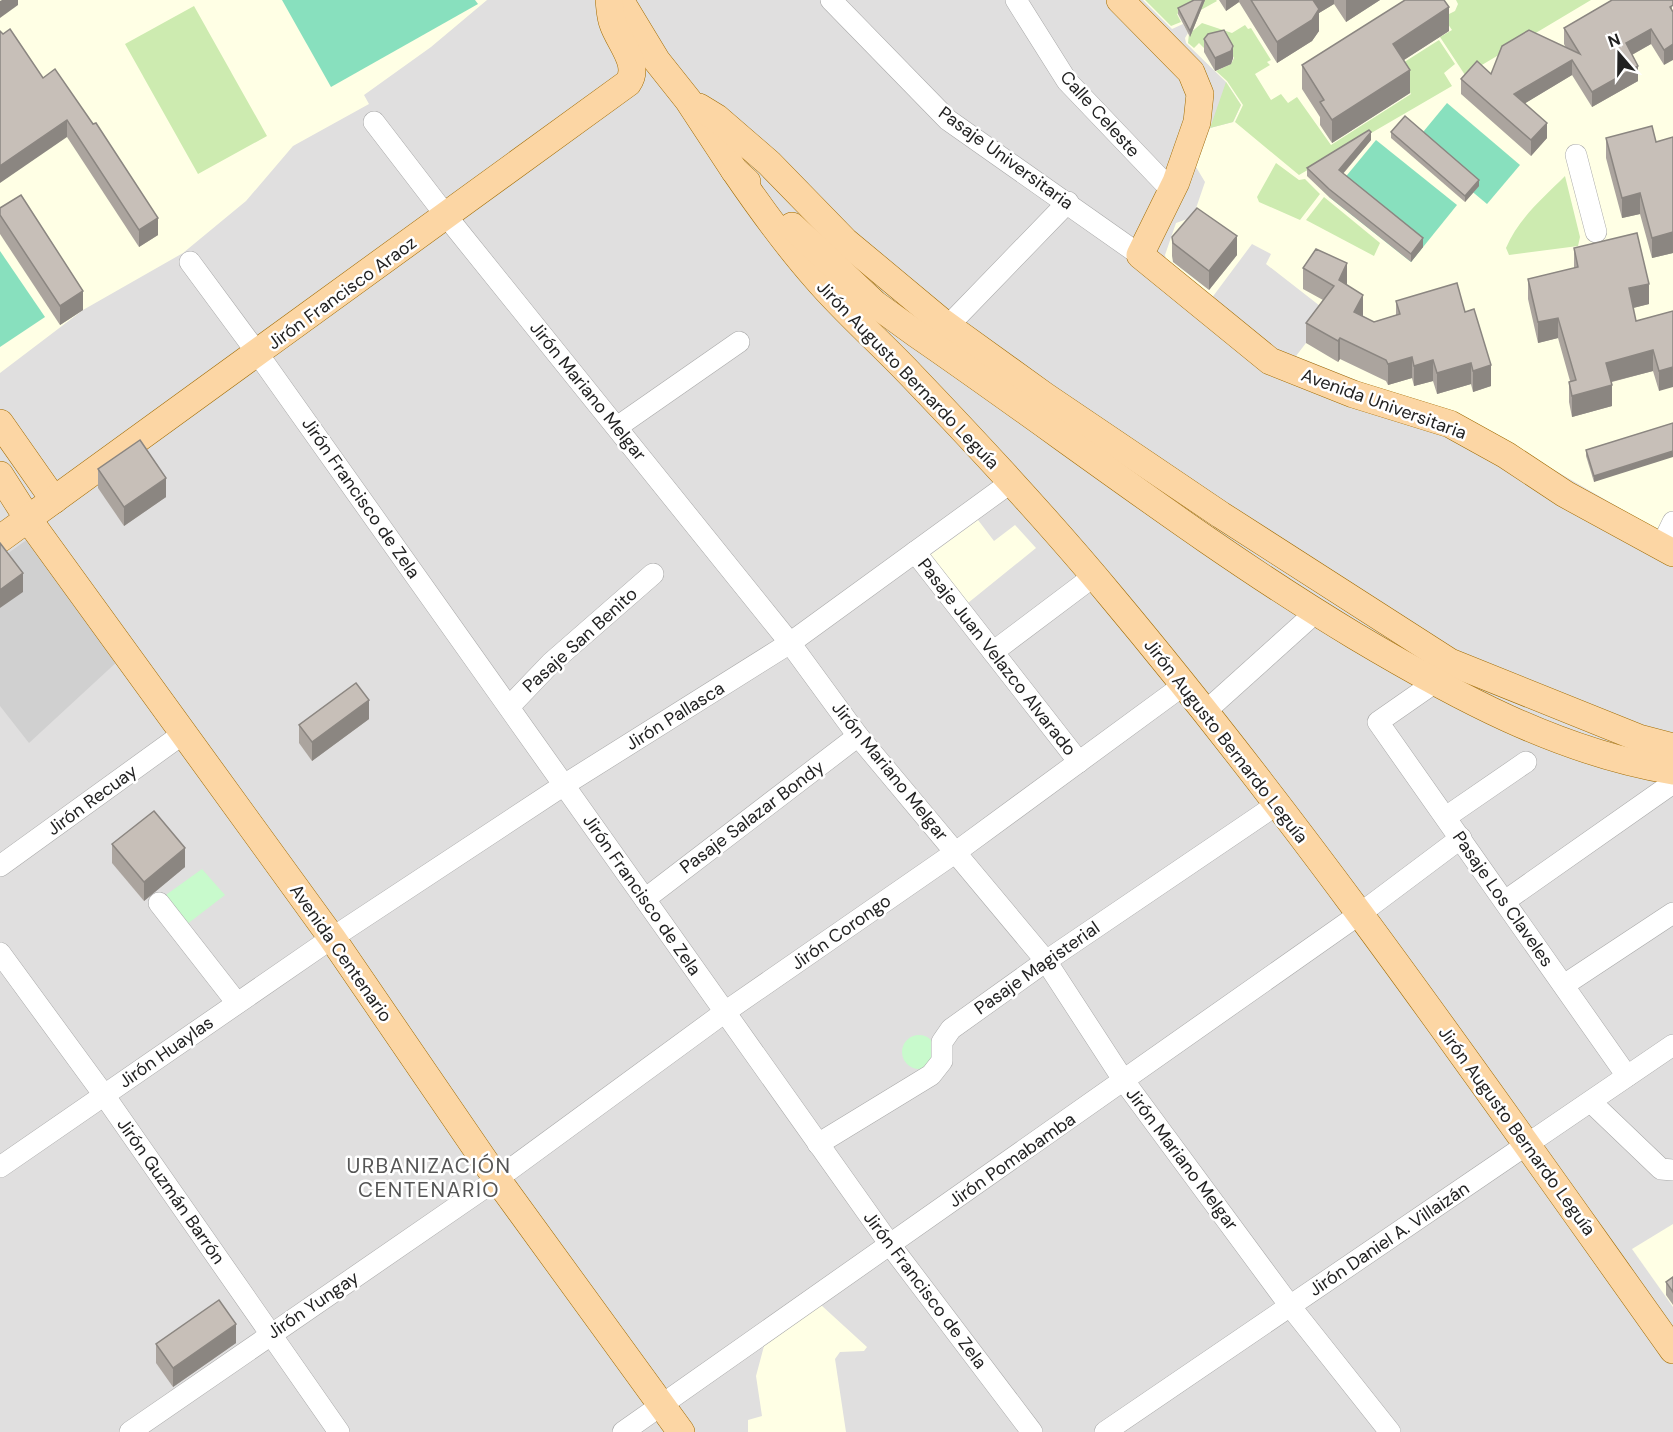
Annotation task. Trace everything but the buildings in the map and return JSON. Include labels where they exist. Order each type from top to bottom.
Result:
[{"type":"main road","points":[[616,0],[662,68],[688,100],[734,170],[875,304],[942,337],[1046,396],[1221,515],[1446,659],[1639,738],[1673,747]]},
{"type":"main road","name":"Jirón Francisco Araoz","points":[[0,539],[447,217],[628,82],[633,76],[632,65],[612,23],[616,0]]},
{"type":"main road","points":[[1120,0],[1191,72],[1200,94],[1197,122],[1172,191],[1140,255]]},
{"type":"main road","points":[[688,100],[726,126],[769,163],[844,241],[942,337],[1179,523],[1316,612],[1434,683],[1558,741],[1643,766],[1673,771]]},
{"type":"main road","name":"Jirón Augusto Bernardo Leguía","points":[[734,170],[776,231],[819,282],[913,377],[1010,483],[1094,576],[1185,684],[1361,913],[1673,1350]]},
{"type":"main road","name":"Avenida Universitaria","points":[[1140,255],[1270,361],[1353,394],[1450,424],[1506,455],[1564,494],[1667,550]]},
{"type":"main road","points":[[0,423],[54,500]]},
{"type":"main road","name":"Avenida Centenario","points":[[0,475],[28,519],[332,938],[497,1179],[681,1432]]},
{"type":"street","name":"Pasaje Universitaria","points":[[831,0],[948,120],[1068,202],[1140,255]]},
{"type":"street","name":"Calle Celeste","points":[[1016,0],[1066,81],[1172,191]]},
{"type":"street","name":"Jirón Mariano Melgar","points":[[374,122],[447,217],[790,643],[858,736],[1046,961],[1124,1081],[1290,1306],[1390,1432]]},
{"type":"street","points":[[1576,155],[1596,232]]},
{"type":"street","points":[[942,337],[1068,202]]},
{"type":"street","name":"Jirón Francisco de Zela","points":[[190,262],[258,354],[891,1246],[1032,1432]]},
{"type":"street","points":[[617,427],[739,342]]},
{"type":"street","name":"Jirón Pallasca","points":[[332,938],[564,785],[790,643],[1010,483]]},
{"type":"street","points":[[1667,550],[1673,522]]},
{"type":"street","name":"Pasaje Juan Velazco Alvarado","points":[[915,552],[1079,762]]},
{"type":"street","name":"Pasaje San Benito","points":[[508,707],[551,663],[653,574]]},
{"type":"street","points":[[993,652],[1094,576]]},
{"type":"street","points":[[1206,711],[1316,612]]},
{"type":"street","name":"Pasaje Los Claveles","points":[[1434,683],[1378,722],[1627,1076]]},
{"type":"street","name":"Jirón Corongo","points":[[497,1179],[725,1012],[956,852],[1185,684]]},
{"type":"street","name":"Jirón Recuay","points":[[0,866],[184,733]]},
{"type":"street","name":"Pasaje Salazar Bondy","points":[[645,899],[858,736]]},
{"type":"street","points":[[1446,817],[1526,762]]},
{"type":"street","points":[[1505,901],[1673,783]]},
{"type":"street","name":"Pasaje Magisterial","points":[[818,1144],[931,1075],[942,1060],[942,1042],[951,1029],[1046,961],[1276,805]]},
{"type":"street","name":"Jirón Pomabamba","points":[[623,1432],[1124,1081],[1361,913],[1461,838]]},
{"type":"street","points":[[159,903],[237,1003]]},
{"type":"street","points":[[1564,985],[1673,914]]},
{"type":"street","name":"Jirón Huaylas","points":[[0,1167],[332,938]]},
{"type":"street","name":"Jirón Guzmán Barrón","points":[[0,953],[105,1095],[339,1432]]},
{"type":"street","name":"Jirón Daniel A. Villaizán","points":[[1105,1432],[1673,1045]]},
{"type":"street","points":[[1592,1102],[1661,1169],[1673,1170]]},
{"type":"street","name":"Jirón Yungay","points":[[130,1432],[497,1179]]},
{"type":"shaded area","points":[[0,0],[1673,0],[1673,1432],[0,1432]]},
{"type":"shaded area","points":[[0,0],[487,0],[431,47],[364,95],[369,104],[293,146],[246,201],[183,253],[83,310],[0,373]]},
{"type":"shaded area","points":[[1143,0],[1673,0],[1673,539],[1456,413],[1386,392],[1296,356],[1329,313],[1266,264],[1271,254],[1252,244],[1211,299],[1168,265],[1165,255],[1176,223],[1193,217],[1205,182],[1196,167],[1210,128],[1233,122],[1241,105],[1226,82],[1186,43],[1185,38],[1188,33],[1183,24],[1172,29]]},
{"type":"shaded area","points":[[978,520],[994,541],[1015,525],[1036,548],[963,607],[926,558]]},
{"type":"shaded area","points":[[32,536],[120,659],[29,743],[0,706],[0,559]]},
{"type":"shaded area","points":[[1673,1224],[1673,1307],[1632,1249]]},
{"type":"shaded area","points":[[821,1305],[867,1347],[864,1351],[840,1352],[835,1359],[846,1432],[748,1432],[748,1420],[762,1416],[756,1376],[764,1346]]},
{"type":"green space","points":[[282,0],[475,0],[478,4],[331,87]]},
{"type":"green space","points":[[1145,0],[1217,1],[1199,11],[1195,5],[1177,14],[1181,22],[1171,26]]},
{"type":"green space","points":[[1456,0],[1591,0],[1465,75],[1440,37],[1452,30],[1443,17],[1455,11],[1458,4]]},
{"type":"green space","points":[[194,6],[267,136],[198,174],[125,44]]},
{"type":"green space","points":[[1202,23],[1232,33],[1245,25],[1248,29],[1251,28],[1271,60],[1267,62],[1270,65],[1255,74],[1271,100],[1281,94],[1288,103],[1297,97],[1331,145],[1411,94],[1395,68],[1439,40],[1455,64],[1444,73],[1452,86],[1299,175],[1235,122],[1243,105],[1227,81],[1216,71],[1231,64],[1234,58],[1225,42],[1205,49],[1199,43],[1194,48],[1188,43],[1189,34]]},
{"type":"green space","points":[[1226,82],[1241,105],[1233,122],[1210,128]]},
{"type":"green space","points":[[1447,103],[1520,165],[1487,204],[1414,143]]},
{"type":"green space","points":[[1376,140],[1457,205],[1411,262],[1329,197]]},
{"type":"green space","points":[[1276,163],[1299,180],[1305,179],[1320,194],[1300,220],[1259,202],[1257,197]]},
{"type":"green space","points":[[1565,176],[1580,237],[1578,246],[1509,255],[1506,248],[1517,228],[1532,209]]},
{"type":"green space","points":[[1324,197],[1380,243],[1374,256],[1306,220]]},
{"type":"green space","points":[[0,251],[45,317],[0,347]]},
{"type":"green space","points":[[202,869],[225,895],[186,925],[163,897]]},
{"type":"green space","points":[[919,1035],[931,1040],[936,1052],[931,1064],[919,1069],[907,1064],[902,1052],[907,1040]]},
{"type":"district","name":"URBANIZACIÓN CENTENARIO","points":[[429,1178]]}]
